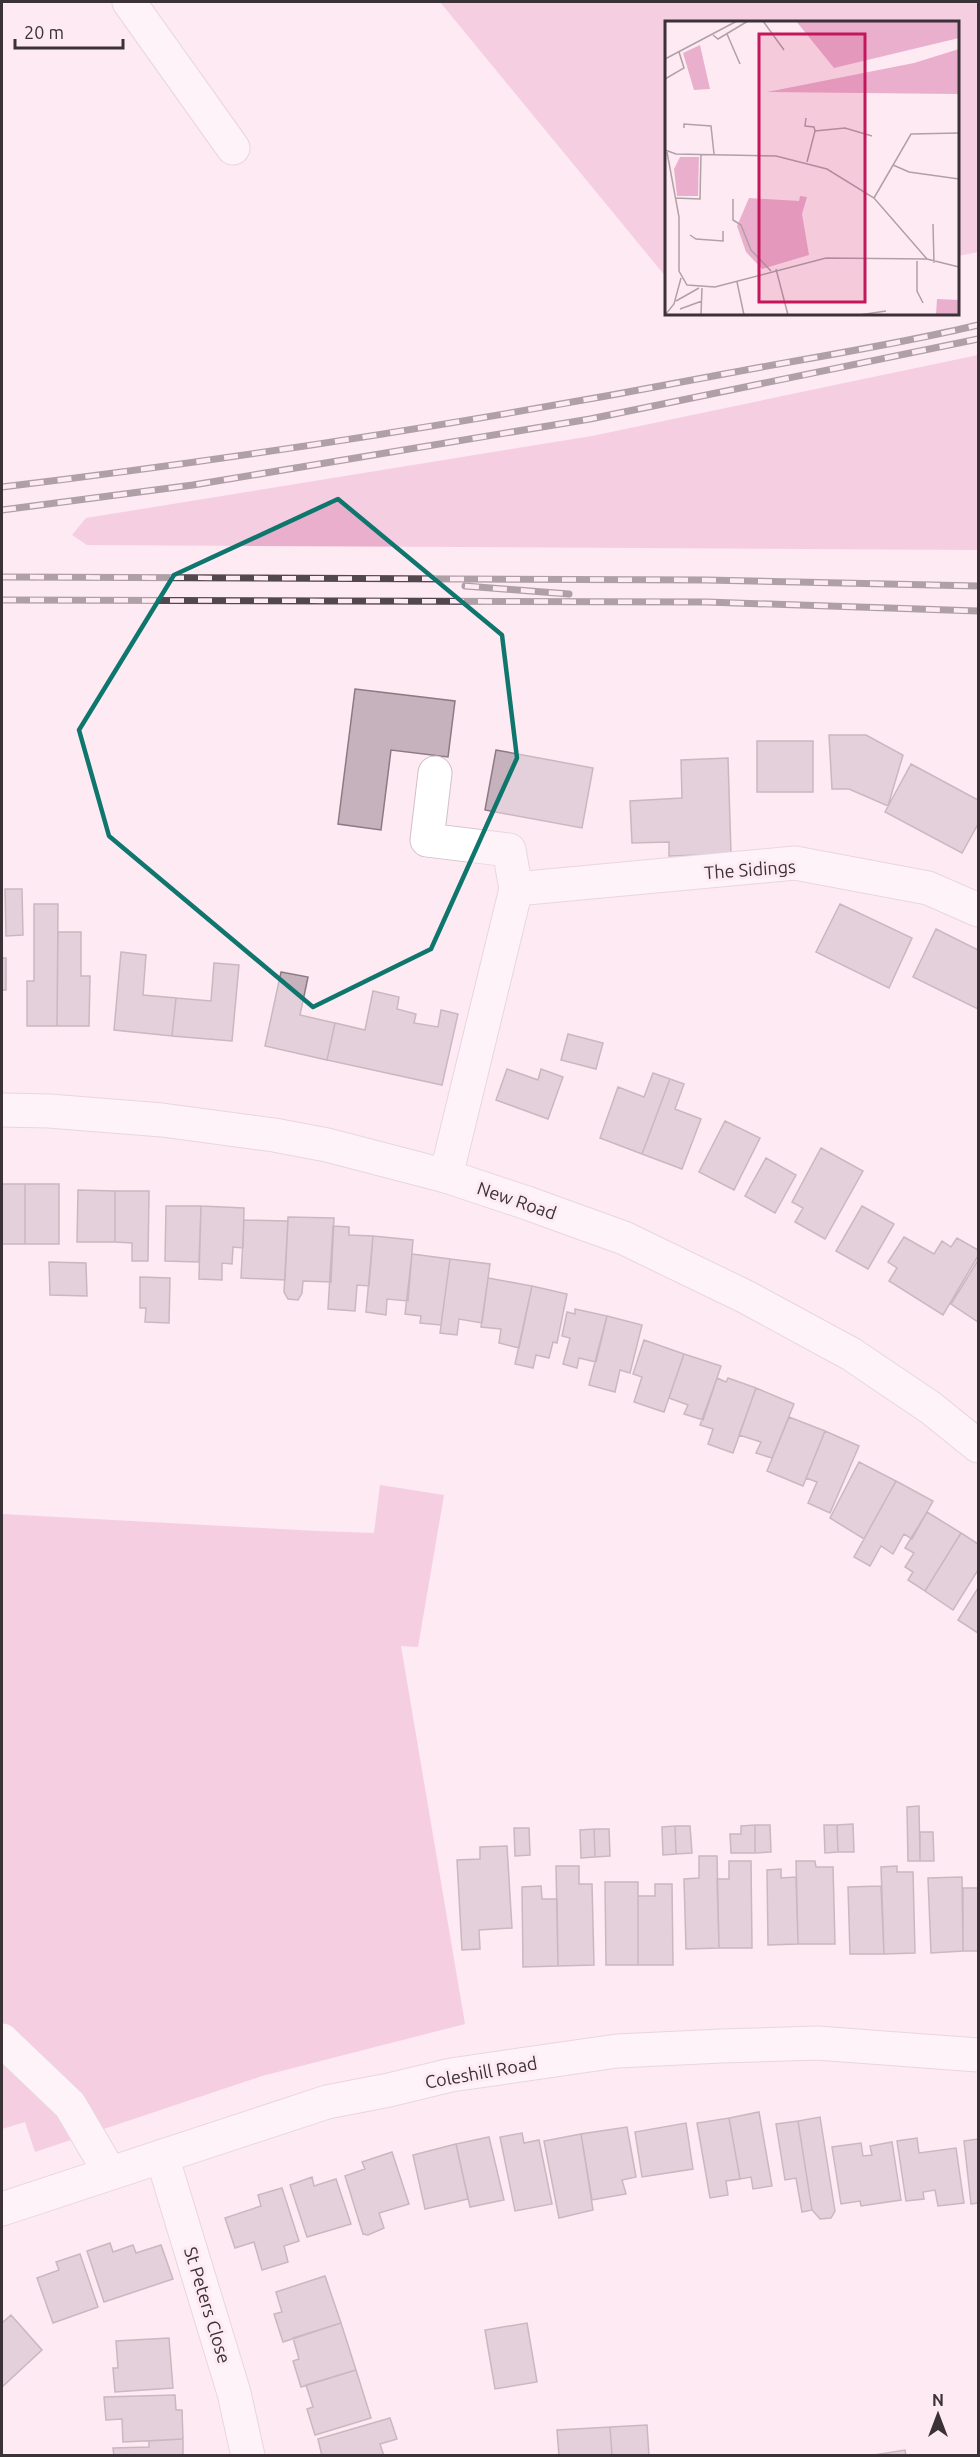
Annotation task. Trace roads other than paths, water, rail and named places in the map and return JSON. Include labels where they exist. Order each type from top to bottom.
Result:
[{"type":"street","points":[[129,2],[233,148]]},
{"type":"street","points":[[435,773],[427,840],[509,850],[516,889],[446,1176]]},
{"type":"street","name":"The Sidings","points":[[516,889],[795,863],[928,888],[978,910]]},
{"type":"street","name":"New Road","points":[[2,1110],[49,1111],[162,1120],[274,1136],[327,1145],[446,1176],[624,1238],[746,1296],[851,1354],[931,1408],[978,1446]]},
{"type":"street","points":[[2,2040],[70,2105],[110,2173]]},
{"type":"street","name":"Coleshill Road","points":[[2,2209],[327,2102],[451,2075],[617,2051],[817,2043],[978,2055]]},
{"type":"street","name":"St Peters Close","points":[[162,2156],[234,2393],[248,2456]]},
{"type":"railway","points":[[2,487],[274,451],[454,422],[883,345],[978,325]]},
{"type":"railway","points":[[2,510],[193,485],[590,419],[978,339]]},
{"type":"railway","points":[[2,577],[706,580],[978,586]]},
{"type":"railway","points":[[465,586],[569,594]]},
{"type":"railway","points":[[2,600],[707,602],[978,611]]}]
